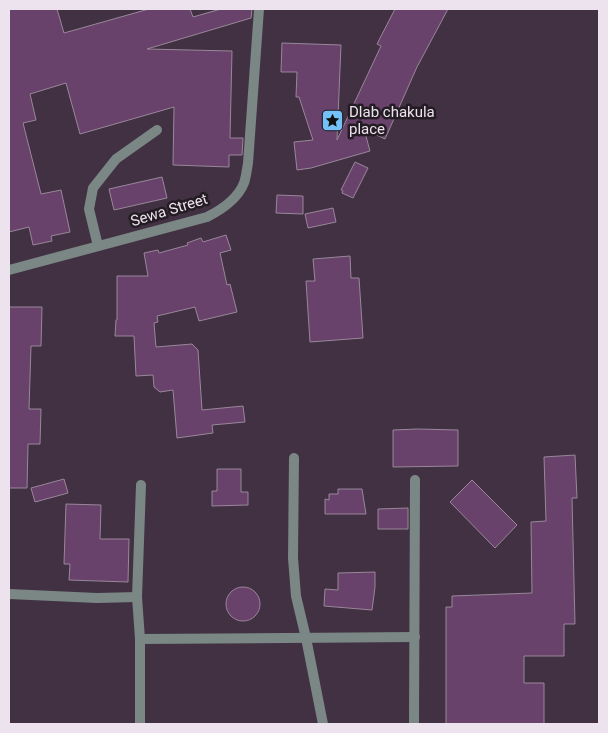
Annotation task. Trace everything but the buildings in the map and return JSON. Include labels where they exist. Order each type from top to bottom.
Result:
[{"type":"street","name":"Sewa Street","points":[[9,270],[207,217],[220,210],[244,183],[248,163],[259,9]]},
{"type":"street","points":[[98,246],[90,209],[93,188],[116,159],[157,130]]},
{"type":"street","points":[[294,458],[293,558],[296,596],[323,724]]},
{"type":"street","points":[[414,480],[414,724]]},
{"type":"street","points":[[140,724],[140,639],[137,597],[141,484]]},
{"type":"street","points":[[9,594],[97,598],[137,597]]},
{"type":"street","points":[[140,639],[415,637]]},
{"type":"place","name":"Dlab chakula place","points":[[333,121]]}]
